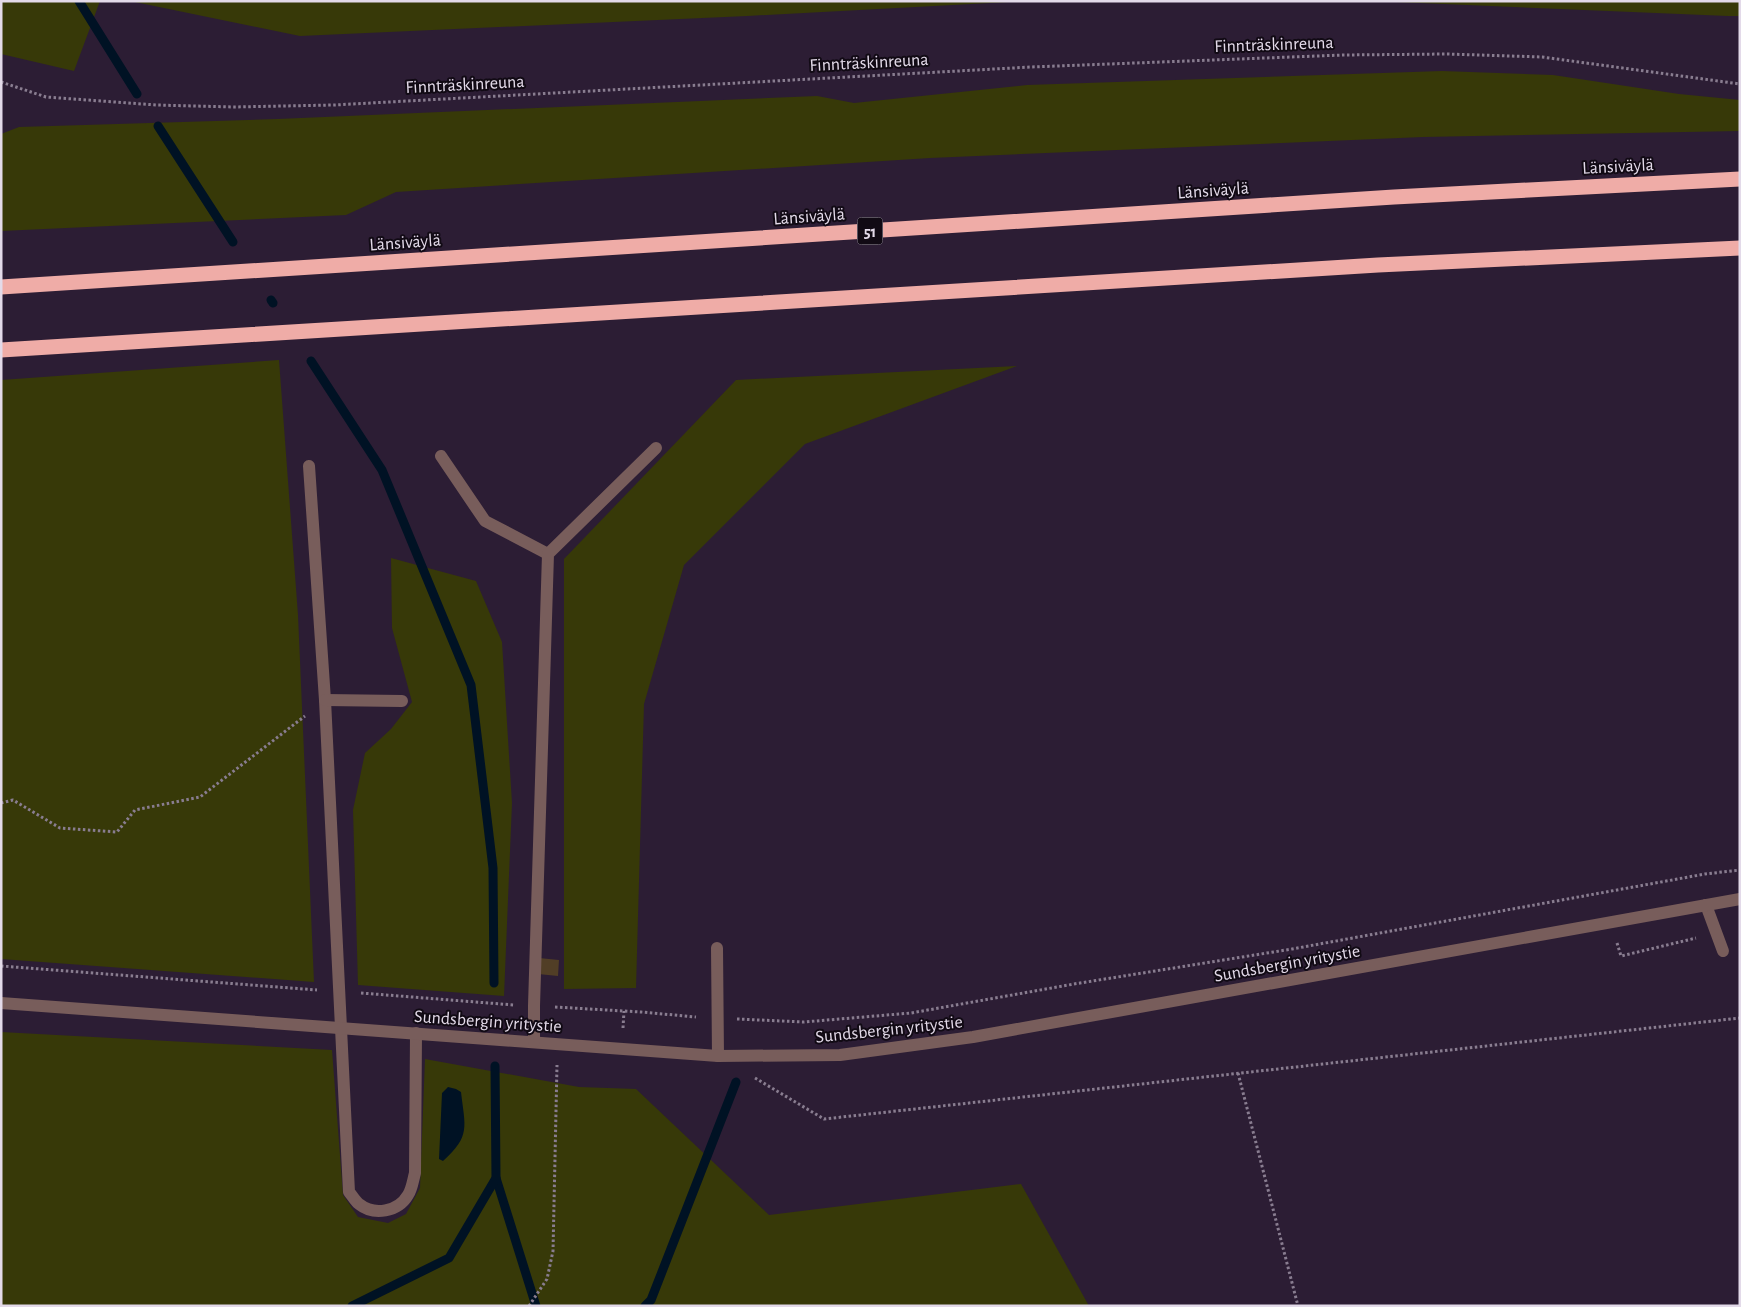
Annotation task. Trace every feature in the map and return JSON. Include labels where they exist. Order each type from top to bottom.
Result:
[{"type":"highway","name":"Länsiväylä","points":[[1,287],[1404,197],[1740,179]]},
{"type":"highway","points":[[1,350],[1378,265],[1740,248]]},
{"type":"street","points":[[534,1042],[548,554],[656,448]]},
{"type":"street","points":[[441,456],[485,521],[548,554]]},
{"type":"street","points":[[309,466],[325,700],[348,1192],[359,1204],[372,1210],[387,1210],[400,1206],[409,1194],[415,1172],[416,1033]]},
{"type":"street","points":[[325,700],[402,701]]},
{"type":"street","name":"Sundsbergin yritystie","points":[[1,1003],[718,1056],[840,1055],[974,1037],[1740,899]]},
{"type":"street","points":[[1706,905],[1723,951]]},
{"type":"street","points":[[717,948],[718,1056]]},
{"type":"path","name":"Finnträskinreuna","points":[[1,82],[46,97],[156,105],[234,108],[334,105],[1050,66],[1343,55],[1447,54],[1542,57],[1740,84]]},
{"type":"path","points":[[1,803],[13,800],[60,828],[117,832],[135,810],[200,798],[325,700]]},
{"type":"path","points":[[693,1017],[804,1022],[911,1013],[1084,982],[1292,949],[1705,874],[1740,870]]},
{"type":"path","points":[[1621,956],[1716,933]]},
{"type":"path","points":[[751,1075],[824,1119],[1740,1018]]},
{"type":"path","points":[[529,1306],[547,1279],[553,1251],[558,1044]]},
{"type":"path","points":[[1238,1073],[1298,1306]]},
{"type":"shaded area","points":[[1,1],[100,1],[74,71],[1,54]]},
{"type":"shaded area","points":[[130,1],[1026,1],[747,16],[300,36]]},
{"type":"shaded area","points":[[1373,1],[1740,1],[1740,16],[1728,16]]},
{"type":"shaded area","points":[[1442,71],[1553,75],[1679,94],[1740,100],[1740,131],[1423,137],[930,158],[396,192],[346,215],[1,231],[1,134],[19,127],[278,119],[817,96],[854,103],[1027,85]]},
{"type":"shaded area","points":[[279,360],[298,615],[314,982],[1,959],[1,380]]},
{"type":"shaded area","points":[[1017,366],[805,444],[684,565],[644,704],[636,988],[564,989],[564,559],[736,380]]},
{"type":"shaded area","points":[[391,558],[476,581],[502,642],[512,803],[504,996],[358,985],[353,810],[365,753],[391,729],[412,702],[392,628]]},
{"type":"shaded area","points":[[1,1032],[332,1050],[343,1195],[358,1217],[388,1223],[406,1214],[420,1188],[425,1059],[579,1087],[636,1089],[769,1215],[1021,1184],[1089,1306],[1,1306]]},
{"type":"water","points":[[448,1087],[461,1092],[464,1130],[458,1145],[443,1161],[439,1159],[442,1093]]},
{"type":"building","points":[[539,958],[559,960],[558,976],[538,974]]},
{"type":"waterway","points":[[79,1],[137,94]]},
{"type":"waterway","points":[[158,126],[233,242]]},
{"type":"waterway","points":[[311,361],[382,470],[471,685],[493,868],[494,983]]},
{"type":"waterway","points":[[352,1306],[449,1258],[496,1178],[495,1066]]},
{"type":"waterway","points":[[645,1306],[651,1300],[736,1082]]},
{"type":"waterway","points":[[496,1178],[536,1306]]}]
